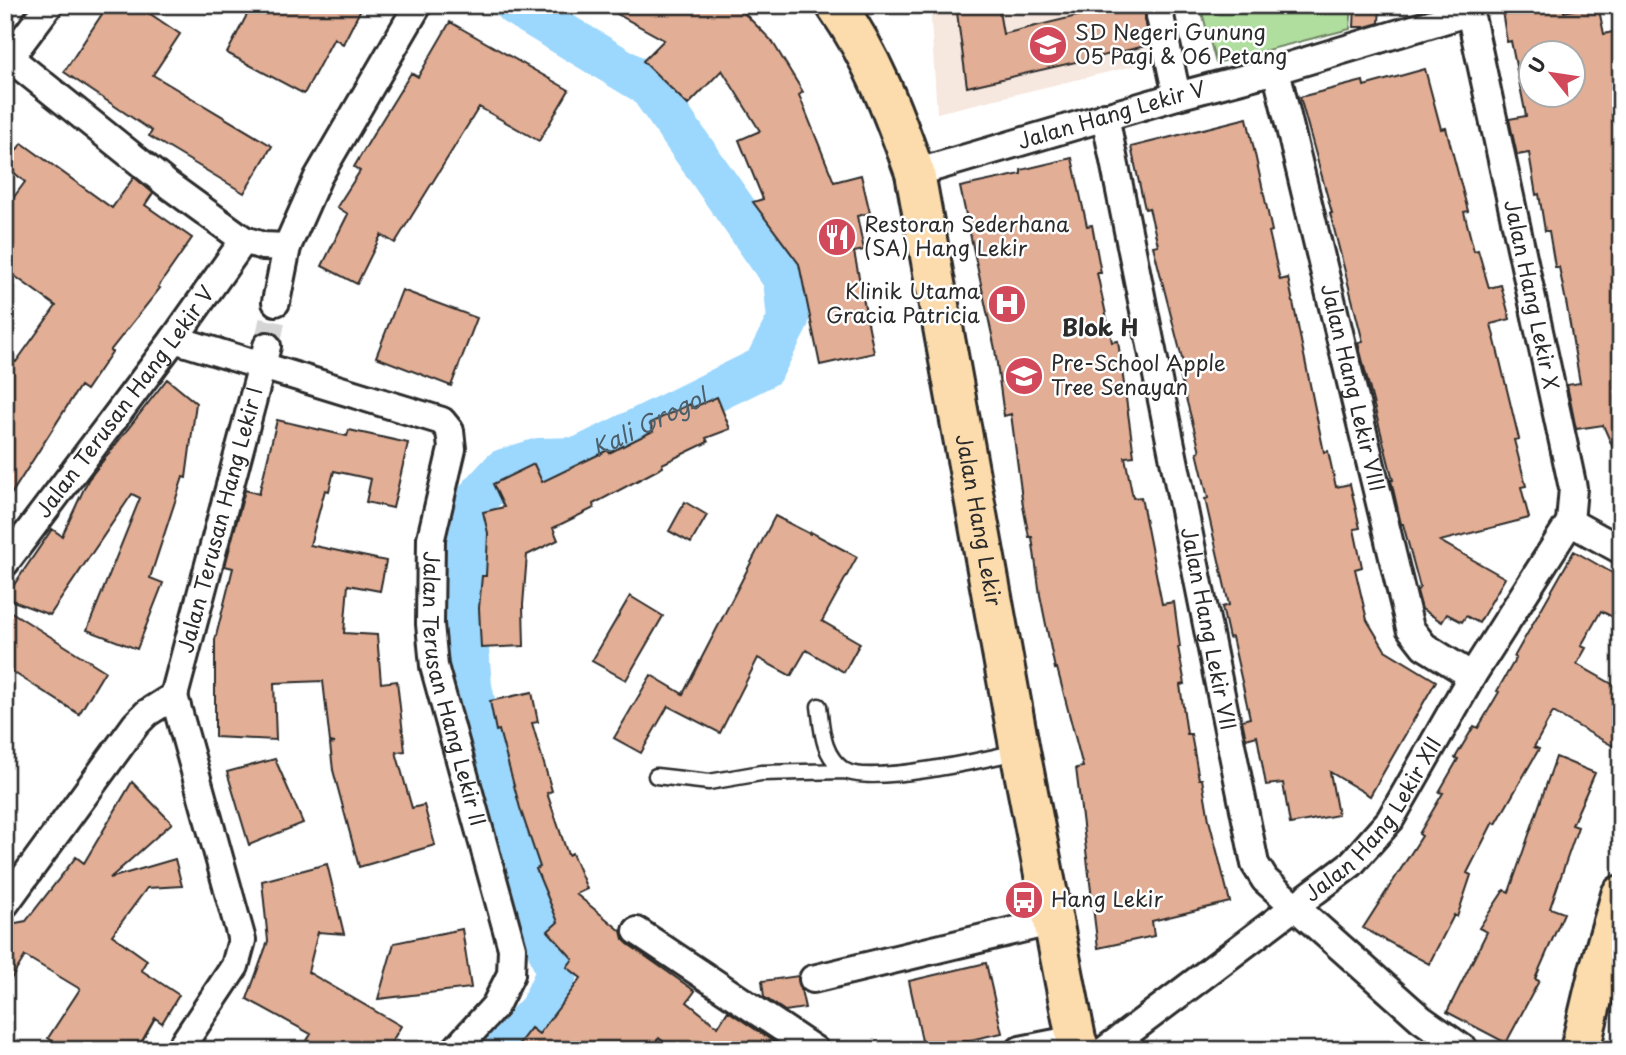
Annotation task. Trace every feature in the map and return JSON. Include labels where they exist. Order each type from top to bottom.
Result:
[{"type":"main road","name":"Jalan Hang Lekir","points":[[835,5],[867,53],[889,101],[915,173],[1020,751],[1054,921],[1087,1046]]},
{"type":"main road","points":[[1580,1050],[1621,895]]},
{"type":"street","points":[[49,5],[7,59],[167,184],[244,240],[263,246],[287,247]]},
{"type":"street","points":[[276,302],[287,247],[318,177],[418,5]]},
{"type":"street","points":[[1163,5],[1160,16],[1177,96]]},
{"type":"street","name":"Jalan Hang Lekir V","points":[[915,173],[1105,116],[1276,70],[1460,9]]},
{"type":"street","name":"Jalan Hang Lekir X","points":[[1460,9],[1573,488],[1570,522]]},
{"type":"street","name":"Jalan Hang Lekir VIII","points":[[1276,70],[1410,628],[1424,646],[1472,676]]},
{"type":"street","name":"Jalan Hang Lekir VII","points":[[1105,116],[1255,864],[1265,880],[1421,1019],[1465,1050]]},
{"type":"street","name":"Jalan Terusan Hang Lekir V","points":[[5,562],[174,339],[244,240]]},
{"type":"street","name":"Jalan Terusan Hang Lekir II","points":[[174,339],[265,356],[442,421],[450,431],[452,449],[431,538],[430,624],[435,666],[512,948],[511,974],[495,1006],[454,1050]]},
{"type":"street","name":"Jalan Terusan Hang Lekir I","points":[[174,696],[265,356]]},
{"type":"street","points":[[1570,522],[1621,550]]},
{"type":"street","name":"Jalan Hang Lekir XII","points":[[1087,1046],[1296,908],[1351,864],[1390,820],[1472,676],[1570,522]]},
{"type":"street","points":[[5,904],[136,724],[147,713],[174,696],[242,940],[235,966],[180,1050]]},
{"type":"street","points":[[813,979],[1054,921]]},
{"type":"street","points":[[637,931],[815,1050]]},
{"type":"street","points":[[1020,1050],[1087,1046]]},
{"type":"lane","points":[[819,706],[826,749],[845,771]]},
{"type":"lane","points":[[656,776],[709,782],[761,773],[845,771],[861,776],[937,769],[1020,751]]},
{"type":"shaded area","name":"SD Negeri Gunung 05 Pagi & 06 Petang","points":[[930,5],[1171,5],[1163,59],[937,113]]},
{"type":"green space","points":[[1202,5],[1352,5],[1350,29],[1216,63]]},
{"type":"building","points":[[108,5],[137,5],[180,34],[153,75],[272,146],[244,193],[149,136],[152,131],[64,72]]},
{"type":"building","points":[[252,5],[363,5],[343,44],[334,38],[304,94],[227,53]]},
{"type":"building","points":[[601,5],[736,5],[772,41],[803,92],[799,95],[834,182],[861,175],[870,213],[857,216],[864,250],[854,252],[874,353],[820,365],[799,264],[753,202],[763,199],[739,140],[760,131],[722,70],[688,105],[643,61],[664,40]]},
{"type":"building","points":[[956,5],[998,5],[1003,34],[1110,8],[1111,5],[1146,5],[1145,19],[1150,45],[967,87]]},
{"type":"building","points":[[1355,5],[1380,5],[1379,23],[1354,27]]},
{"type":"building","points":[[1501,5],[1563,5],[1564,12],[1598,5],[1604,34],[1621,30],[1621,466],[1603,425],[1576,429],[1567,385],[1580,383],[1559,267],[1555,267],[1549,231],[1545,231],[1529,153],[1517,155],[1509,119],[1526,116],[1524,108],[1588,108],[1588,38],[1518,38],[1518,76],[1511,41],[1507,42]]},
{"type":"building","points":[[450,22],[569,90],[539,141],[479,107],[395,243],[381,235],[357,284],[322,266],[348,214],[337,207],[360,171],[354,167],[374,133],[411,73],[418,77]]},
{"type":"building","points":[[1425,69],[1441,129],[1446,128],[1468,211],[1464,212],[1474,251],[1478,250],[1489,288],[1501,285],[1510,319],[1491,324],[1519,439],[1514,440],[1526,486],[1521,487],[1529,518],[1440,541],[1505,578],[1479,623],[1466,616],[1462,622],[1447,614],[1442,622],[1422,609],[1417,591],[1420,587],[1401,524],[1393,480],[1358,343],[1363,342],[1332,213],[1300,97],[1363,81],[1364,86]]},
{"type":"building","points":[[1247,118],[1280,280],[1288,278],[1324,452],[1328,451],[1336,487],[1350,484],[1360,528],[1354,529],[1362,567],[1355,569],[1367,620],[1385,650],[1436,681],[1370,796],[1330,772],[1338,815],[1290,824],[1283,783],[1266,785],[1257,736],[1246,739],[1242,720],[1250,718],[1232,637],[1229,638],[1222,607],[1229,605],[1205,499],[1208,498],[1197,452],[1200,451],[1179,372],[1185,370],[1153,246],[1158,245],[1149,208],[1145,209],[1131,147]]},
{"type":"building","points":[[22,143],[112,208],[134,177],[153,193],[145,205],[192,238],[158,287],[160,288],[110,351],[112,352],[86,390],[80,386],[5,504],[5,356],[16,362],[56,306],[5,269],[5,209],[25,182],[5,165]]},
{"type":"building","points":[[1072,158],[1087,226],[1092,225],[1101,273],[1097,273],[1112,342],[1118,341],[1134,456],[1125,457],[1133,498],[1141,497],[1162,604],[1174,602],[1185,684],[1180,685],[1187,734],[1191,734],[1199,779],[1202,779],[1209,820],[1230,902],[1152,921],[1154,936],[1098,948],[1076,768],[1083,767],[1057,668],[1055,669],[1032,537],[1029,537],[1023,506],[1011,414],[1004,416],[995,349],[960,187],[1021,174],[1021,170]]},
{"type":"building","points":[[402,290],[477,318],[451,386],[376,357]]},
{"type":"building","points":[[167,379],[196,403],[186,478],[183,477],[150,578],[163,583],[137,649],[87,630],[140,498],[132,494],[50,615],[5,598],[52,529],[62,536],[88,480]]},
{"type":"building","points":[[717,397],[730,429],[706,438],[708,442],[662,464],[663,467],[593,504],[594,508],[553,528],[558,540],[527,555],[523,605],[524,646],[481,648],[479,608],[482,576],[486,576],[488,533],[483,512],[504,507],[493,484],[534,464],[542,482],[653,431],[650,423],[690,404],[692,408]]},
{"type":"building","points":[[277,420],[347,436],[349,430],[408,443],[393,508],[366,502],[371,479],[334,471],[329,491],[325,490],[310,545],[386,561],[380,591],[348,585],[344,633],[377,635],[381,683],[397,681],[405,751],[396,752],[412,808],[424,805],[435,845],[359,867],[333,770],[330,744],[335,743],[330,742],[323,681],[274,683],[276,740],[215,737],[215,640],[233,568],[225,566],[245,490],[259,494]]},
{"type":"building","points":[[685,502],[707,515],[691,543],[669,531]]},
{"type":"building","points":[[775,516],[857,557],[822,621],[860,643],[844,672],[806,650],[791,676],[758,658],[720,733],[668,706],[641,753],[614,738],[651,675],[683,694]]},
{"type":"building","points":[[1574,551],[1621,578],[1621,621],[1601,611],[1581,646],[1586,648],[1577,664],[1621,689],[1621,732],[1613,746],[1553,712],[1534,747],[1539,749],[1496,824],[1493,822],[1467,873],[1471,875],[1457,917],[1454,915],[1429,964],[1363,928],[1422,836],[1419,834],[1443,793],[1439,792],[1458,759],[1455,758],[1474,726],[1478,728],[1499,692],[1497,691],[1516,658],[1514,657]]},
{"type":"building","points":[[630,596],[663,616],[626,680],[592,661]]},
{"type":"building","points":[[5,608],[105,671],[79,714],[5,667]]},
{"type":"building","points":[[532,692],[538,722],[532,723],[552,791],[547,793],[568,855],[572,853],[587,889],[576,894],[621,931],[628,944],[695,991],[687,1002],[718,1027],[728,1011],[786,1050],[674,1050],[659,1038],[648,1050],[514,1050],[531,1028],[539,1034],[581,978],[567,967],[573,959],[548,931],[558,922],[536,869],[540,867],[520,808],[499,730],[496,731],[490,701]]},
{"type":"building","points":[[1556,757],[1595,773],[1572,825],[1578,827],[1550,908],[1564,913],[1535,979],[1539,981],[1506,1043],[1447,1012],[1487,932],[1479,928],[1504,890],[1509,892]]},
{"type":"building","points":[[275,759],[303,823],[249,845],[227,772]]},
{"type":"building","points":[[132,782],[172,823],[110,878],[175,859],[182,886],[147,888],[112,935],[147,960],[141,970],[179,995],[162,1023],[155,1018],[137,1050],[65,1050],[48,1038],[80,989],[25,956],[5,989],[5,925],[26,921],[76,857],[84,863]]},
{"type":"building","points":[[327,864],[344,934],[318,932],[308,972],[401,1026],[387,1050],[301,1050],[311,1034],[247,999],[268,941],[262,881]]},
{"type":"building","points":[[462,929],[471,988],[378,999],[394,943]]},
{"type":"building","points":[[986,963],[1002,1033],[924,1050],[909,981]]},
{"type":"building","points":[[798,976],[805,1008],[785,1011],[764,997],[762,981]]},
{"type":"waterway","name":"Kali Grogol","points":[[501,1050],[540,1010],[557,973],[490,783],[471,686],[466,626],[466,550],[471,505],[503,470],[539,459],[579,458],[764,367],[788,320],[784,279],[648,85],[515,5]]},
{"type":"waterway","points":[[540,1010],[556,1023]]},
{"type":"tunnel","points":[[267,346],[276,302]]},
{"type":"place","name":"SD Negeri Gunung 05 Pagi & 06 Petang","points":[[1048,45]]},
{"type":"place","name":"Restoran Sederhana (SA) Hang Lekir","points":[[837,237]]},
{"type":"place","name":"Klinik Utama Gracia Patricia","points":[[1007,304]]},
{"type":"place","name":"Pre-School Apple Tree Senayan","points":[[1024,376]]},
{"type":"place","name":"Hang Lekir","points":[[1024,900]]},
{"type":"district","name":"Blok H","points":[[1100,328]]}]
